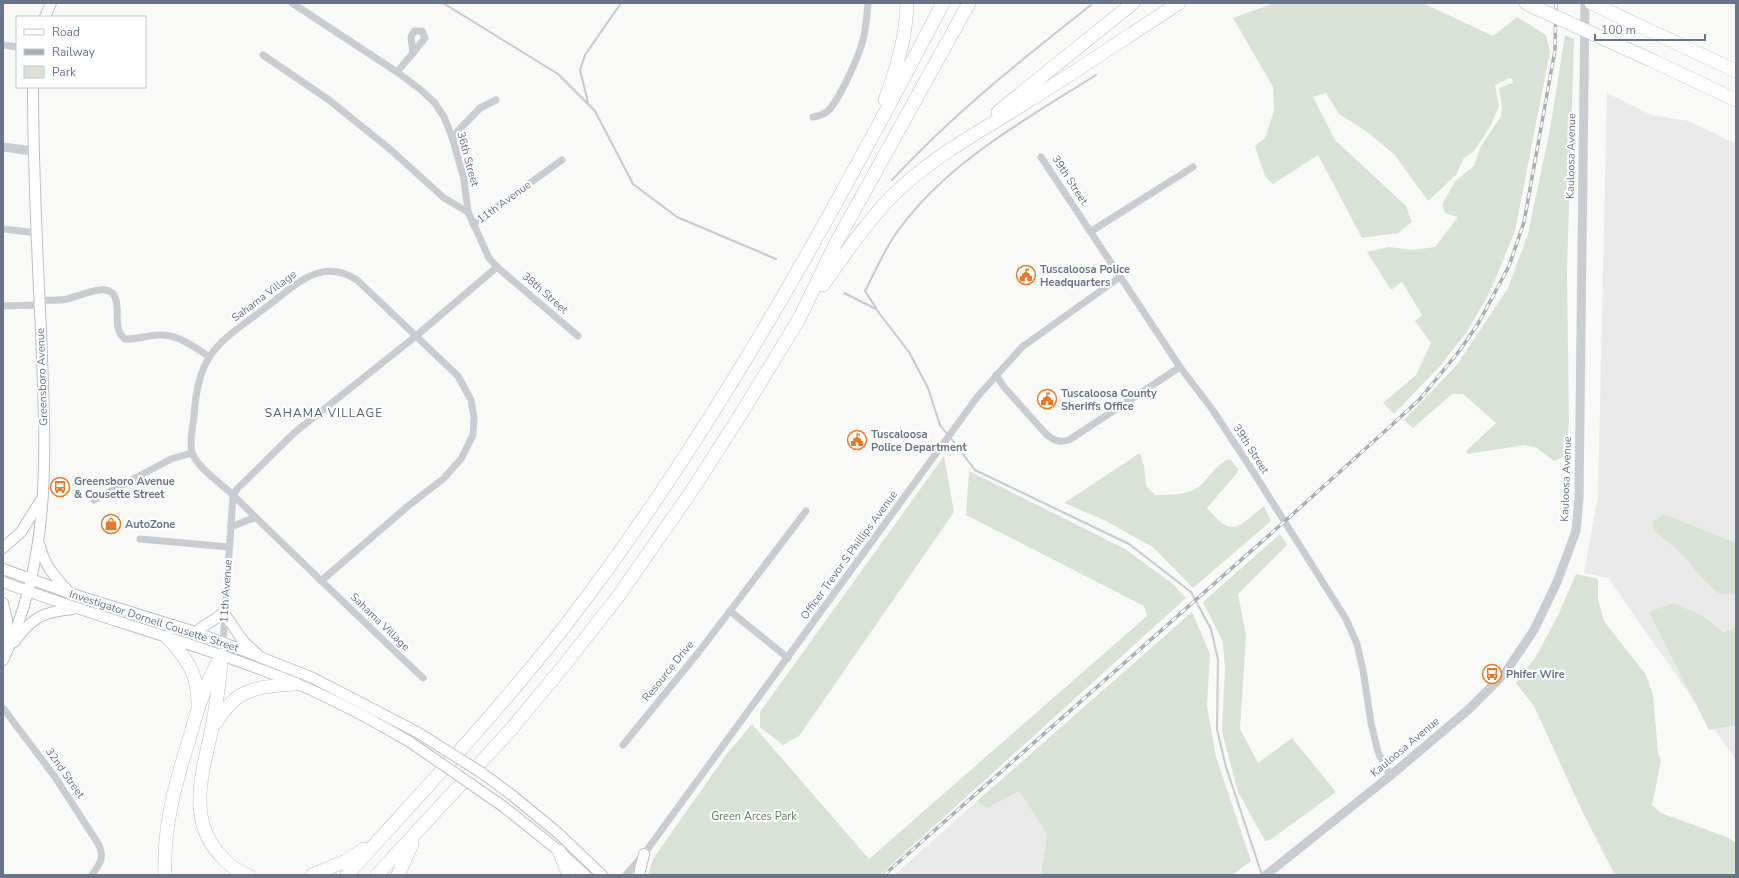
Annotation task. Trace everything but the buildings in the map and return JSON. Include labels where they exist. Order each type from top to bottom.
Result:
[{"type":"highway","points":[[868,144],[896,70],[903,43],[907,3]]},
{"type":"highway","points":[[346,875],[489,719],[589,595],[651,509],[719,404],[787,292],[943,3]]},
{"type":"highway","points":[[799,319],[836,243],[969,3]]},
{"type":"highway","points":[[377,875],[530,708],[616,598],[693,488],[799,319],[876,213],[904,185],[974,133],[1133,3]]},
{"type":"highway","points":[[974,133],[1030,100],[1179,3]]},
{"type":"highway","points":[[1591,3],[1736,71]]},
{"type":"highway","points":[[1531,5],[1736,100]]},
{"type":"highway","points":[[167,637],[180,651],[194,672],[198,687],[198,708]]},
{"type":"highway","points":[[165,875],[166,838],[169,812],[198,708],[209,677],[222,649]]},
{"type":"highway","points":[[222,649],[221,678],[200,783],[200,808],[204,831],[216,852],[228,864],[248,875]]},
{"type":"highway","points":[[212,728],[231,702],[247,692],[264,687],[295,684]]},
{"type":"highway","points":[[398,875],[418,831]]},
{"type":"highway","points":[[312,875],[346,861],[379,839]]},
{"type":"highway","points":[[559,851],[569,875]]},
{"type":"main road","points":[[45,16],[51,3]]},
{"type":"main road","name":"Greensboro Avenue","points":[[3,660],[9,648],[32,579],[39,542],[43,496],[44,428],[33,151],[33,88]]},
{"type":"main road","points":[[3,548],[21,532],[43,496]]},
{"type":"main road","points":[[39,542],[42,557],[48,567],[69,593]]},
{"type":"main road","name":"Investigator Dornell Cousette Street","points":[[3,568],[69,593],[195,632],[222,649],[364,716],[410,742],[504,807],[559,851],[586,875]]},
{"type":"main road","name":"Investigator Dornell Cousette Street","points":[[3,582],[76,609],[167,637],[260,657],[313,678],[417,732],[482,773],[558,833],[602,875]]},
{"type":"main road","points":[[3,603],[7,620],[9,648]]},
{"type":"main road","points":[[9,648],[27,624],[49,612],[76,609]]},
{"type":"main road","points":[[195,632],[224,613],[243,641],[260,657]]},
{"type":"main road","points":[[639,875],[644,854]]},
{"type":"street","points":[[812,117],[820,116],[828,111],[842,88],[858,56],[863,39],[868,3]]},
{"type":"street","name":"Kauloosa Avenue","points":[[1266,875],[1390,776],[1468,710],[1509,668],[1534,630],[1547,606],[1576,531],[1579,498],[1585,3]]},
{"type":"street","name":"36th Street","points":[[297,4],[397,72],[434,102],[444,117],[452,137],[464,179],[468,212],[473,224]]},
{"type":"street","points":[[3,45],[16,47]]},
{"type":"street","points":[[397,72],[413,53]]},
{"type":"street","points":[[263,55],[329,100],[391,150],[444,198],[468,212]]},
{"type":"street","points":[[452,137],[480,108],[496,100]]},
{"type":"street","points":[[3,147],[33,151]]},
{"type":"street","name":"39th Street","points":[[1041,157],[1180,367],[1212,409],[1346,619],[1359,651],[1371,723],[1378,752],[1390,776]]},
{"type":"street","name":"11th Avenue","points":[[497,267],[489,258],[473,224],[562,160]]},
{"type":"street","points":[[1090,232],[1193,167]]},
{"type":"street","points":[[3,228],[37,233]]},
{"type":"street","points":[[233,495],[246,480],[294,433],[416,336],[497,267]]},
{"type":"street","name":"38th Street","points":[[497,267],[578,336]]},
{"type":"street","name":"Sahama Village","points":[[322,581],[408,506],[443,479],[461,459],[470,444],[473,435],[474,417],[468,392],[458,376],[357,280],[341,272],[323,271],[299,282],[222,341],[208,356],[196,390],[191,442],[192,453],[198,462],[423,678]]},
{"type":"street","name":"Officer Trevor S Phillips Avenue","points":[[626,875],[644,854],[978,396],[1022,347],[1120,277]]},
{"type":"street","points":[[3,306],[67,299],[101,289],[109,291],[114,295],[117,328],[120,335],[125,339],[160,335],[169,336],[186,342],[208,356]]},
{"type":"street","points":[[996,375],[1052,440],[1064,442],[1180,367]]},
{"type":"street","points":[[94,500],[171,459],[192,453]]},
{"type":"street","name":"11th Avenue","points":[[222,649],[233,495]]},
{"type":"street","name":"Resource Drive","points":[[623,745],[730,611],[806,511]]},
{"type":"street","points":[[231,528],[256,518]]},
{"type":"street","points":[[140,539],[229,547]]},
{"type":"street","points":[[730,611],[788,658]]},
{"type":"street","name":"32nd Street","points":[[3,708],[56,777],[103,853],[100,863],[92,875]]},
{"type":"shaded area","points":[[1607,93],[1651,115],[1689,121],[1736,144],[1736,760],[1608,578],[1584,573],[1598,496]]},
{"type":"shaded area","points":[[1019,791],[1047,834],[1041,875],[894,875],[977,801],[988,808]]},
{"type":"green space","points":[[1274,3],[1423,3],[1493,36],[1517,17],[1546,35],[1550,52],[1515,231],[1490,292],[1466,333],[1441,365],[1394,414],[1383,403],[1416,375],[1431,343],[1415,321],[1422,315],[1402,282],[1391,290],[1367,252],[1389,247],[1413,250],[1435,247],[1458,217],[1445,213],[1442,205],[1455,181],[1474,166],[1480,148],[1501,116],[1502,106],[1499,88],[1513,83],[1512,79],[1510,78],[1495,85],[1499,106],[1491,125],[1474,151],[1464,158],[1456,175],[1428,201],[1394,154],[1366,131],[1339,114],[1326,93],[1313,97],[1335,140],[1406,206],[1412,222],[1398,233],[1362,238],[1318,155],[1273,184],[1265,176],[1255,146],[1265,138],[1274,111],[1273,87],[1233,18]]},
{"type":"green space","points":[[1565,35],[1574,39],[1567,272],[1569,423],[1566,455],[1554,461],[1537,448],[1525,445],[1468,454],[1466,451],[1496,423],[1463,394],[1452,394],[1413,428],[1404,420],[1456,366],[1508,288],[1528,234],[1550,129]]},
{"type":"green space","points":[[1140,453],[1144,466],[1146,486],[1155,495],[1179,494],[1195,489],[1204,482],[1217,467],[1230,459],[1238,469],[1237,473],[1207,508],[1223,524],[1229,527],[1241,525],[1264,506],[1271,521],[1193,588],[1154,548],[1106,521],[1064,503]]},
{"type":"green space","points":[[944,456],[954,512],[799,736],[783,745],[760,727],[760,712]]},
{"type":"green space","name":"Green Arces Park","points":[[969,471],[1125,549],[1173,584],[1186,598],[880,875],[648,875],[653,859],[726,755],[752,724],[869,859],[1147,616],[1144,606],[966,515]]},
{"type":"green space","points":[[1664,514],[1736,543],[1736,595],[1718,593],[1701,577],[1684,556],[1654,530],[1653,522]]},
{"type":"green space","points":[[1280,534],[1287,545],[1238,594],[1246,635],[1240,729],[1258,763],[1292,738],[1336,792],[1270,840],[1265,841],[1238,792],[1222,732],[1225,669],[1223,642],[1203,602]]},
{"type":"green space","points":[[1576,574],[1598,579],[1598,600],[1604,621],[1646,675],[1653,695],[1658,753],[1661,761],[1652,805],[1661,813],[1729,838],[1736,843],[1736,875],[1615,875],[1582,811],[1534,706],[1516,683],[1537,655],[1558,615]]},
{"type":"green space","points":[[1673,603],[1703,616],[1723,632],[1736,628],[1736,725],[1709,730],[1649,612]]},
{"type":"green space","points":[[1192,612],[1210,654],[1207,706],[1216,757],[1251,861],[1232,875],[1041,875],[1047,834],[1019,791],[988,808],[977,801]]},
{"type":"waterway","points":[[443,3],[558,74],[595,111],[633,184],[677,217],[776,259]]},
{"type":"waterway","points":[[588,102],[580,70],[585,55],[621,3]]},
{"type":"waterway","points":[[892,180],[939,133],[1013,67],[1091,5]]},
{"type":"waterway","points":[[876,308],[865,291],[892,239],[917,207],[939,184],[963,163],[1015,126],[1096,75]]},
{"type":"waterway","points":[[844,293],[876,309],[909,352],[928,388],[940,425],[947,434]]},
{"type":"waterway","points":[[950,437],[975,470],[1129,544],[1191,592],[1211,629],[1218,660],[1217,729],[1226,767],[1262,875]]},
{"type":"railway","points":[[884,875],[1394,423],[1420,399],[1460,350],[1478,324],[1509,266],[1524,222],[1555,50],[1556,3]]},
{"type":"place","name":"Tuscaloosa Police Headquarters","points":[[1026,275]]},
{"type":"place","name":"Tuscaloosa County Sheriffs Office","points":[[1047,399]]},
{"type":"place","name":"Tuscaloosa Police Department","points":[[857,440]]},
{"type":"place","name":"Greensboro Avenue & Cousette Street","points":[[60,487]]},
{"type":"place","name":"AutoZone","points":[[111,524]]},
{"type":"place","name":"Phifer Wire","points":[[1492,674]]},
{"type":"district","name":"SAHAMA VILLAGE","points":[[324,413]]}]
